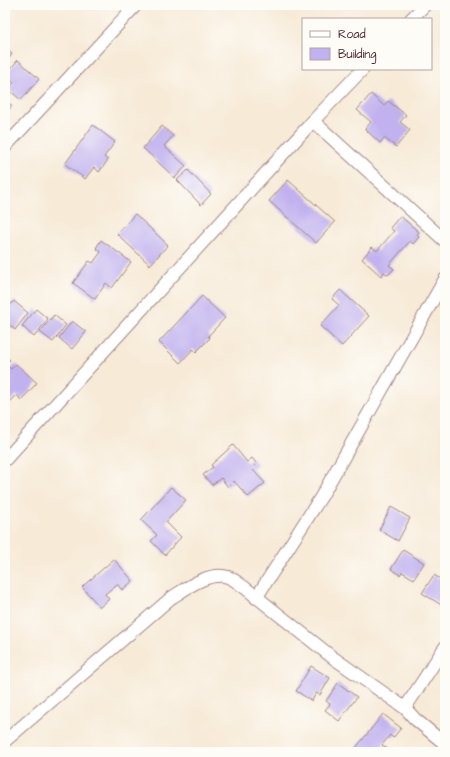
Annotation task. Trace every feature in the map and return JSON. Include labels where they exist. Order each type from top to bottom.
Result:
[{"type":"street","points":[[5,147],[136,5]]},
{"type":"street","points":[[412,18],[425,5]]},
{"type":"street","points":[[5,460],[313,121],[362,70]]},
{"type":"street","points":[[313,121],[445,241]]},
{"type":"street","points":[[256,598],[321,497],[445,279]]},
{"type":"street","points":[[5,740],[171,598],[199,581],[220,576],[229,577],[244,587],[256,598],[332,656],[405,708],[415,719],[445,744]]},
{"type":"street","points":[[405,708],[445,647]]},
{"type":"building","points":[[5,48],[12,54],[5,63]]},
{"type":"building","points":[[18,60],[39,79],[21,100],[8,89],[14,83],[5,75]]},
{"type":"building","points":[[371,94],[384,106],[388,101],[406,115],[400,122],[410,130],[396,147],[384,138],[380,143],[365,129],[371,122],[357,110]]},
{"type":"building","points":[[5,100],[12,106],[5,114]]},
{"type":"building","points":[[93,125],[115,142],[104,157],[108,160],[99,172],[94,167],[85,179],[65,164]]},
{"type":"building","points":[[162,126],[173,136],[164,146],[186,166],[175,178],[143,148]]},
{"type":"building","points":[[188,170],[211,194],[201,205],[177,180]]},
{"type":"building","points":[[288,180],[335,222],[316,243],[269,201]]},
{"type":"building","points":[[135,214],[168,245],[150,265],[117,234]]},
{"type":"building","points":[[400,216],[419,232],[417,235],[419,237],[413,244],[410,241],[389,265],[394,269],[388,275],[384,272],[381,276],[362,259],[372,247],[377,251],[394,231],[390,228]]},
{"type":"building","points":[[101,240],[131,262],[112,288],[106,283],[95,299],[73,283],[89,261],[93,263],[101,252],[96,248]]},
{"type":"building","points":[[340,290],[369,316],[342,346],[320,326],[339,305],[332,299]]},
{"type":"building","points":[[202,296],[225,318],[208,336],[210,338],[196,352],[193,349],[180,363],[159,342]]},
{"type":"building","points":[[14,301],[28,313],[15,330],[5,321],[5,311]]},
{"type":"building","points":[[36,309],[48,319],[34,337],[22,326]]},
{"type":"building","points":[[54,315],[66,325],[53,342],[40,332]]},
{"type":"building","points":[[72,321],[86,332],[72,349],[59,338]]},
{"type":"building","points":[[5,355],[10,360],[5,364]]},
{"type":"building","points":[[5,364],[11,369],[16,364],[37,383],[21,400],[17,395],[5,407]]},
{"type":"building","points":[[233,445],[247,462],[252,458],[257,464],[252,469],[265,483],[248,497],[234,481],[228,487],[221,478],[212,485],[203,475],[213,467],[211,465]]},
{"type":"building","points":[[171,487],[186,500],[166,522],[181,537],[165,555],[151,541],[157,535],[141,520]]},
{"type":"building","points":[[391,507],[410,518],[398,541],[379,530]]},
{"type":"building","points":[[403,550],[424,563],[414,579],[402,572],[400,575],[391,569]]},
{"type":"building","points":[[114,559],[133,581],[122,590],[117,584],[105,594],[109,599],[100,607],[82,587]]},
{"type":"building","points":[[434,575],[445,582],[445,604],[443,606],[422,593]]},
{"type":"building","points":[[311,666],[330,678],[320,695],[316,693],[312,701],[296,691]]},
{"type":"building","points":[[338,683],[357,697],[339,721],[325,710],[330,704],[326,701]]},
{"type":"building","points":[[383,714],[401,728],[393,738],[390,735],[382,745],[388,749],[385,752],[358,752],[355,749]]}]
